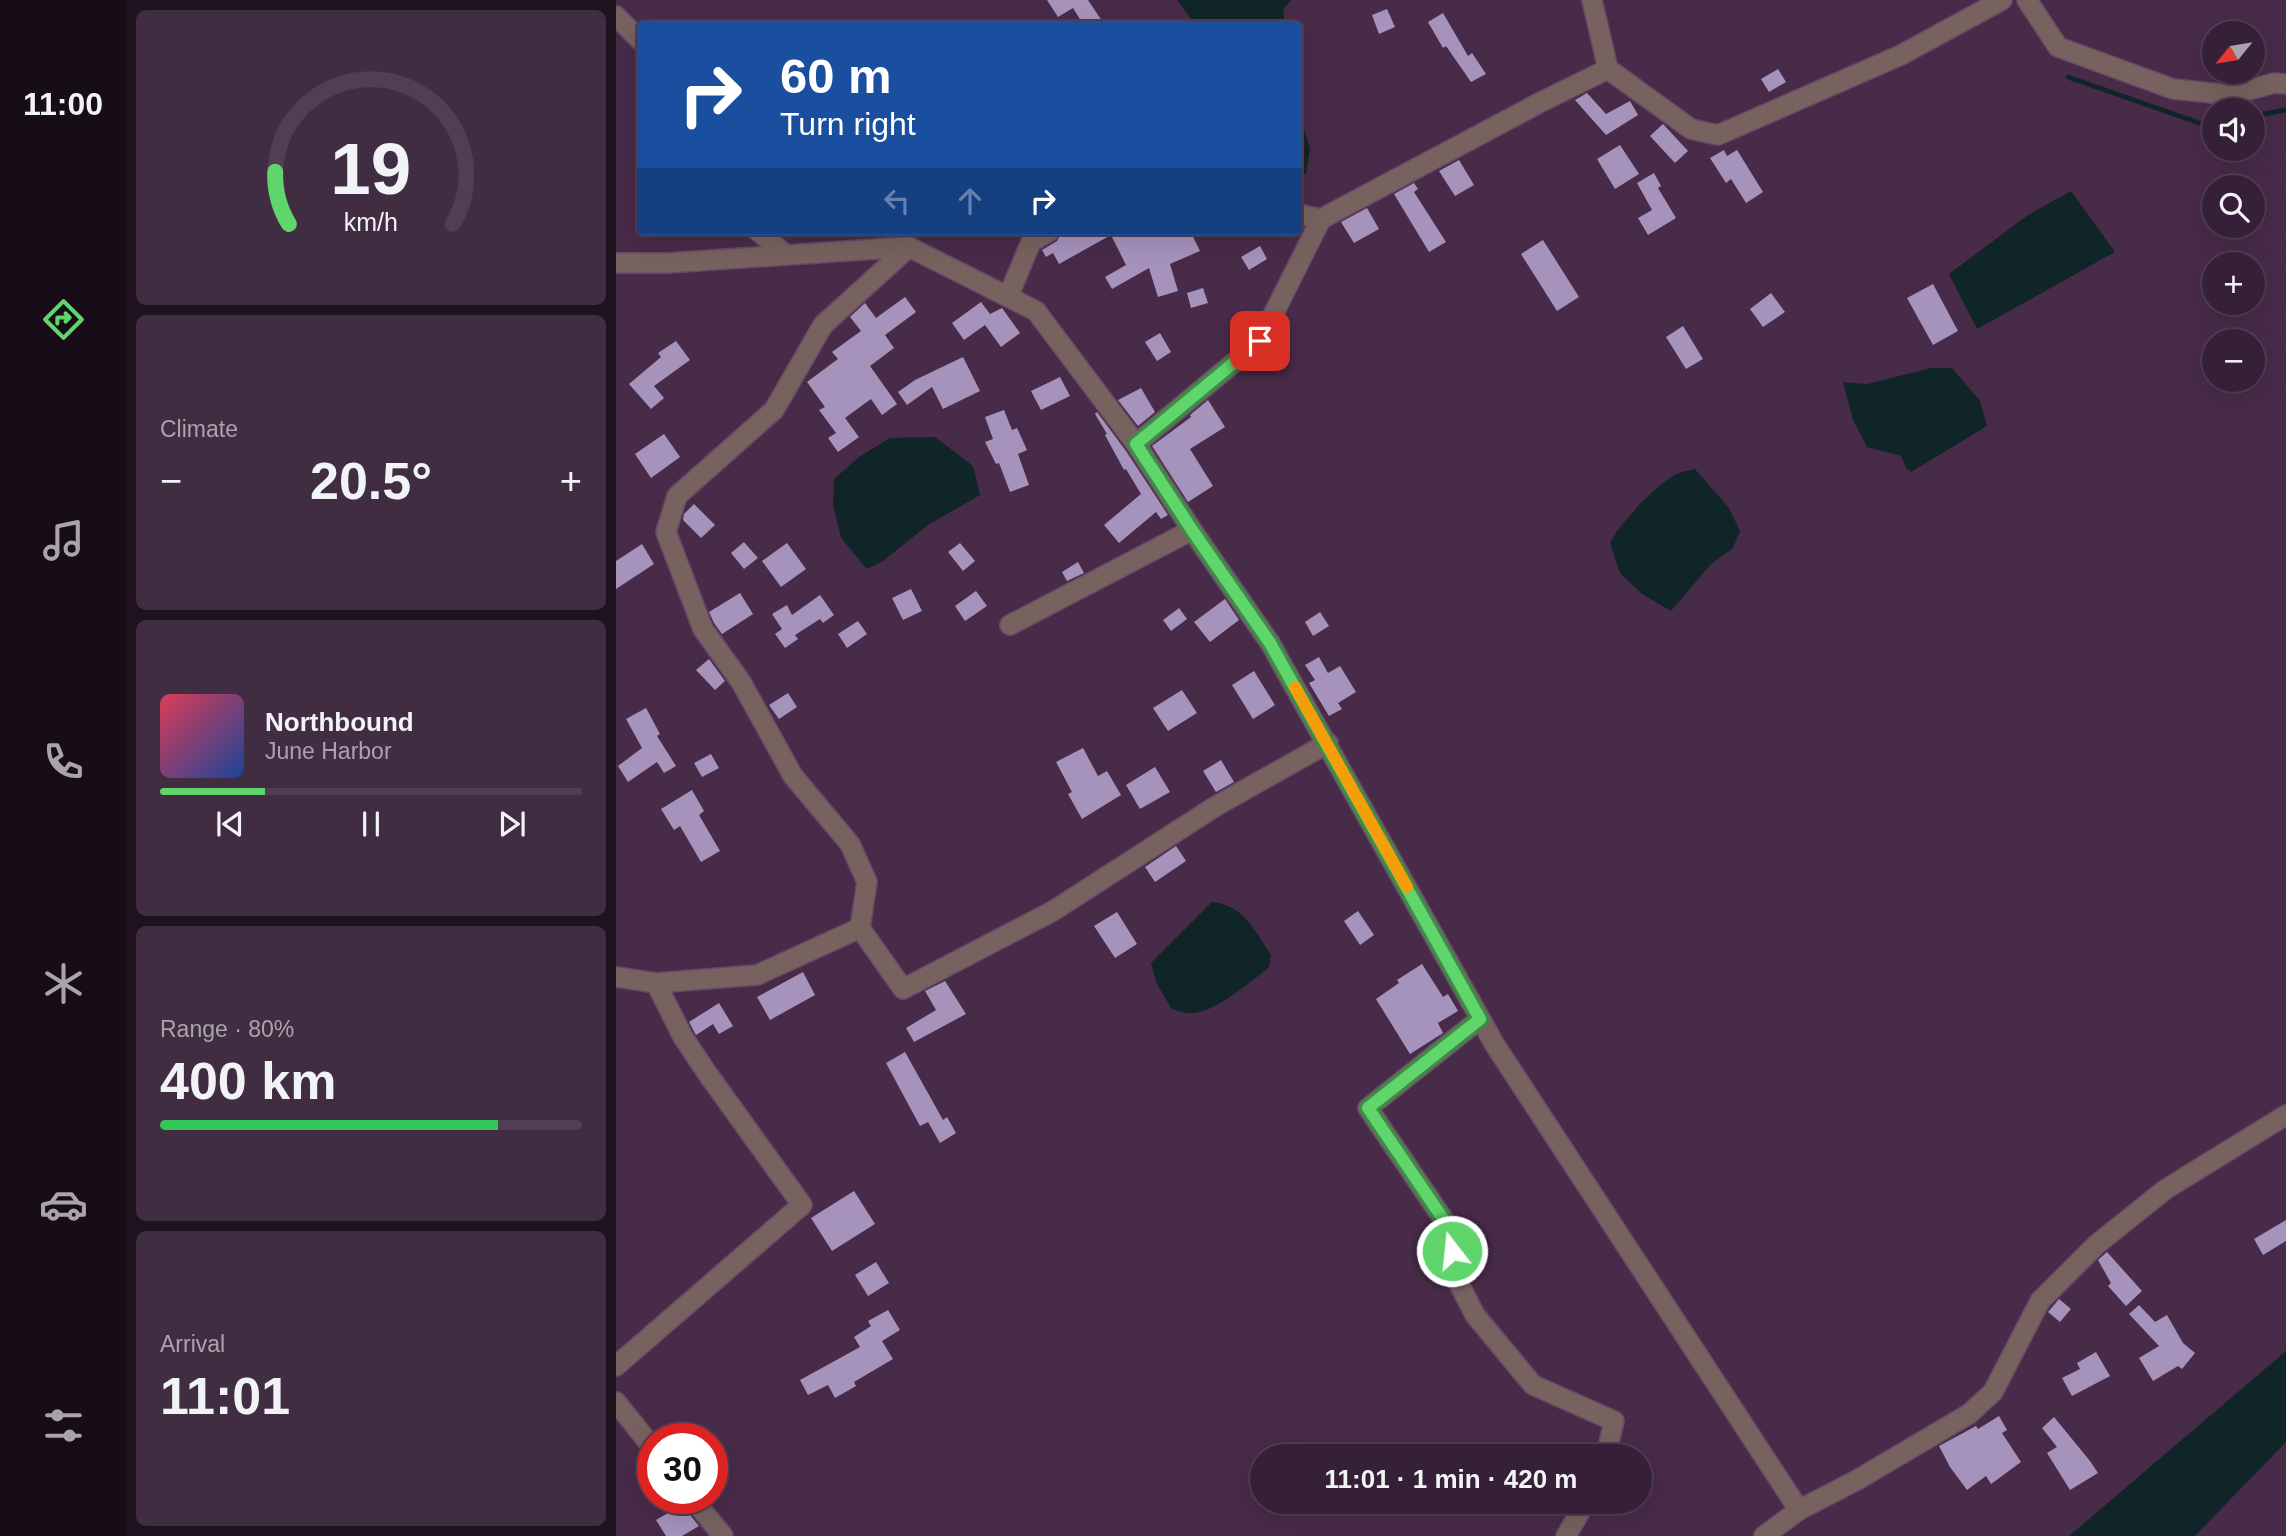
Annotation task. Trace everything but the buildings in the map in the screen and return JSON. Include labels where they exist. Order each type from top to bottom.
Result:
[{"type":"street","points":[[1592,0],[1608,69],[1691,129],[1718,135],[1901,55],[2002,0]]},
{"type":"street","points":[[2027,0],[2058,47],[2173,89],[2231,95],[2274,83],[2286,84]]},
{"type":"street","points":[[616,16],[637,37]]},
{"type":"street","points":[[1136,444],[1260,341],[1321,219],[1608,69]]},
{"type":"street","points":[[1302,215],[1321,219]]},
{"type":"street","points":[[763,235],[786,255]]},
{"type":"street","points":[[1008,297],[1031,242],[1043,235]]},
{"type":"street","points":[[909,247],[823,325],[774,410],[677,496],[666,532],[703,628],[741,682],[793,776],[850,844],[867,882],[860,928],[903,989],[1053,911],[1216,806],[1328,743]]},
{"type":"street","points":[[616,264],[909,247],[1036,311],[1136,444],[1270,643],[1495,1045],[1799,1510]]},
{"type":"street","points":[[1010,625],[1192,530]]},
{"type":"street","points":[[616,977],[656,983],[757,975],[860,928]]},
{"type":"street","points":[[616,1366],[802,1205],[707,1073],[684,1037],[656,983]]},
{"type":"street","points":[[1480,1019],[1368,1108],[1452,1232],[1452,1270],[1475,1315],[1533,1385],[1614,1421],[1609,1444]]},
{"type":"street","points":[[1764,1536],[1799,1510],[1857,1480],[1969,1414],[1993,1392],[2039,1301],[2096,1245],[2165,1189],[2286,1115]]},
{"type":"street","points":[[616,1402],[637,1428]]},
{"type":"street","points":[[705,1514],[723,1536]]},
{"type":"street","points":[[1566,1536],[1579,1514]]},
{"type":"shaded area","points":[[1177,0],[1291,0],[1283,9],[1285,21],[1193,21]]},
{"type":"shaded area","points":[[1302,123],[1310,149],[1306,174],[1302,175]]},
{"type":"shaded area","points":[[2071,191],[2115,252],[1977,329],[1949,274],[2028,215]]},
{"type":"shaded area","points":[[1931,368],[1952,368],[1980,401],[1987,426],[1911,472],[1906,468],[1901,456],[1867,447],[1853,420],[1843,382],[1867,384]]},
{"type":"shaded area","points":[[935,437],[973,466],[980,495],[928,525],[883,561],[867,569],[841,538],[833,504],[834,479],[859,457],[890,438]]},
{"type":"shaded area","points":[[1695,469],[1729,508],[1740,531],[1733,548],[1711,564],[1671,611],[1642,594],[1620,573],[1610,543],[1631,514],[1661,484],[1679,473]]},
{"type":"shaded area","points":[[1212,902],[1232,908],[1248,921],[1271,955],[1269,967],[1219,1004],[1196,1013],[1183,1013],[1171,1008],[1156,982],[1151,963]]},
{"type":"shaded area","points":[[2286,1351],[2286,1442],[2195,1536],[2069,1536]]},
{"type":"waterway","points":[[2068,77],[2202,124]]},
{"type":"waterway","points":[[2265,114],[2286,110]]},
{"type":"slow traffic","points":[[1295,687],[1407,887]]},
{"type":"route","points":[[1260,341],[1136,444],[1270,643],[1480,1019],[1368,1108],[1452,1232],[1452,1251]]}]
